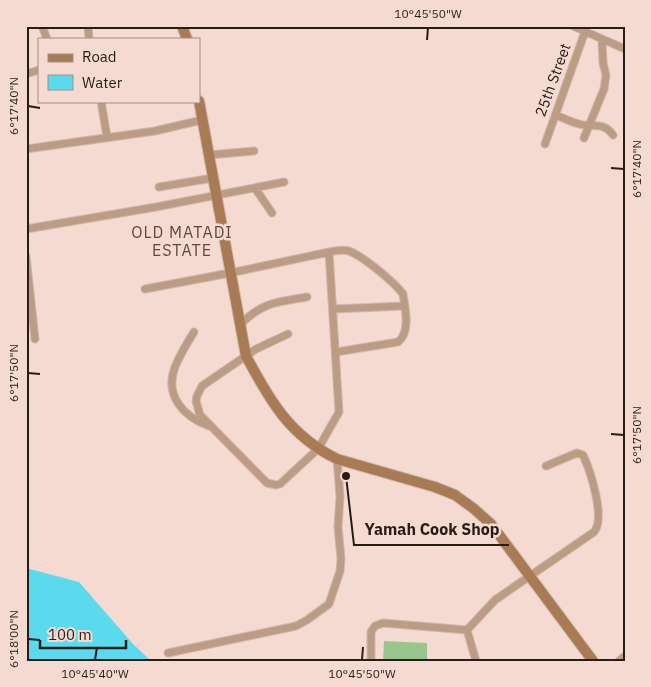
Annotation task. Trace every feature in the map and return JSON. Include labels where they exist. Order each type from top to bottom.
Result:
[{"type":"street","points":[[42,26],[47,38]]},
{"type":"street","points":[[182,26],[187,38]]},
{"type":"street","points":[[573,26],[586,29],[602,40],[625,49]]},
{"type":"street","name":"25th Street","points":[[546,144],[586,29]]},
{"type":"street","points":[[584,138],[604,89],[606,75],[603,63],[602,40]]},
{"type":"street","points":[[26,74],[38,70]]},
{"type":"street","points":[[101,102],[107,137]]},
{"type":"street","points":[[199,102],[246,356],[277,410],[300,436],[318,449],[337,459],[435,487],[455,495],[473,508],[491,524],[593,661]]},
{"type":"street","points":[[556,115],[581,125],[601,126],[608,129],[613,135]]},
{"type":"street","points":[[26,149],[155,130],[202,120]]},
{"type":"street","points":[[209,155],[254,151]]},
{"type":"street","points":[[159,187],[213,178]]},
{"type":"street","points":[[26,229],[284,182]]},
{"type":"street","points":[[255,188],[272,212]]},
{"type":"street","points":[[145,289],[329,252],[348,251],[380,272],[402,294],[405,334],[398,342],[336,352]]},
{"type":"street","points":[[288,334],[256,348],[202,386],[197,396],[197,407],[200,414],[271,485],[284,482],[318,449],[339,412],[329,252]]},
{"type":"street","points":[[26,256],[35,339]]},
{"type":"street","points":[[240,325],[250,314],[267,304],[307,297]]},
{"type":"street","points":[[333,309],[404,306]]},
{"type":"street","points":[[194,332],[173,372],[173,389],[181,408],[186,414],[197,422],[212,427]]},
{"type":"street","points":[[467,630],[489,605],[594,532],[598,524],[597,503],[583,454],[577,453],[546,466]]},
{"type":"street","points":[[168,654],[296,626],[308,620],[329,604],[340,571],[338,527],[340,496],[337,459]]},
{"type":"street","points":[[372,661],[371,632],[379,624],[467,630]]},
{"type":"street","points":[[467,630],[476,661]]},
{"type":"street","points":[[618,661],[625,656]]},
{"type":"green space","points":[[384,641],[427,643],[427,661],[383,661]]},
{"type":"water","points":[[26,568],[79,582],[133,644],[151,661],[26,661]]},
{"type":"place","name":"Yamah Cook Shop","points":[[346,476]]},
{"type":"district","name":"OLD MATADI ESTATE","points":[[182,241]]}]
